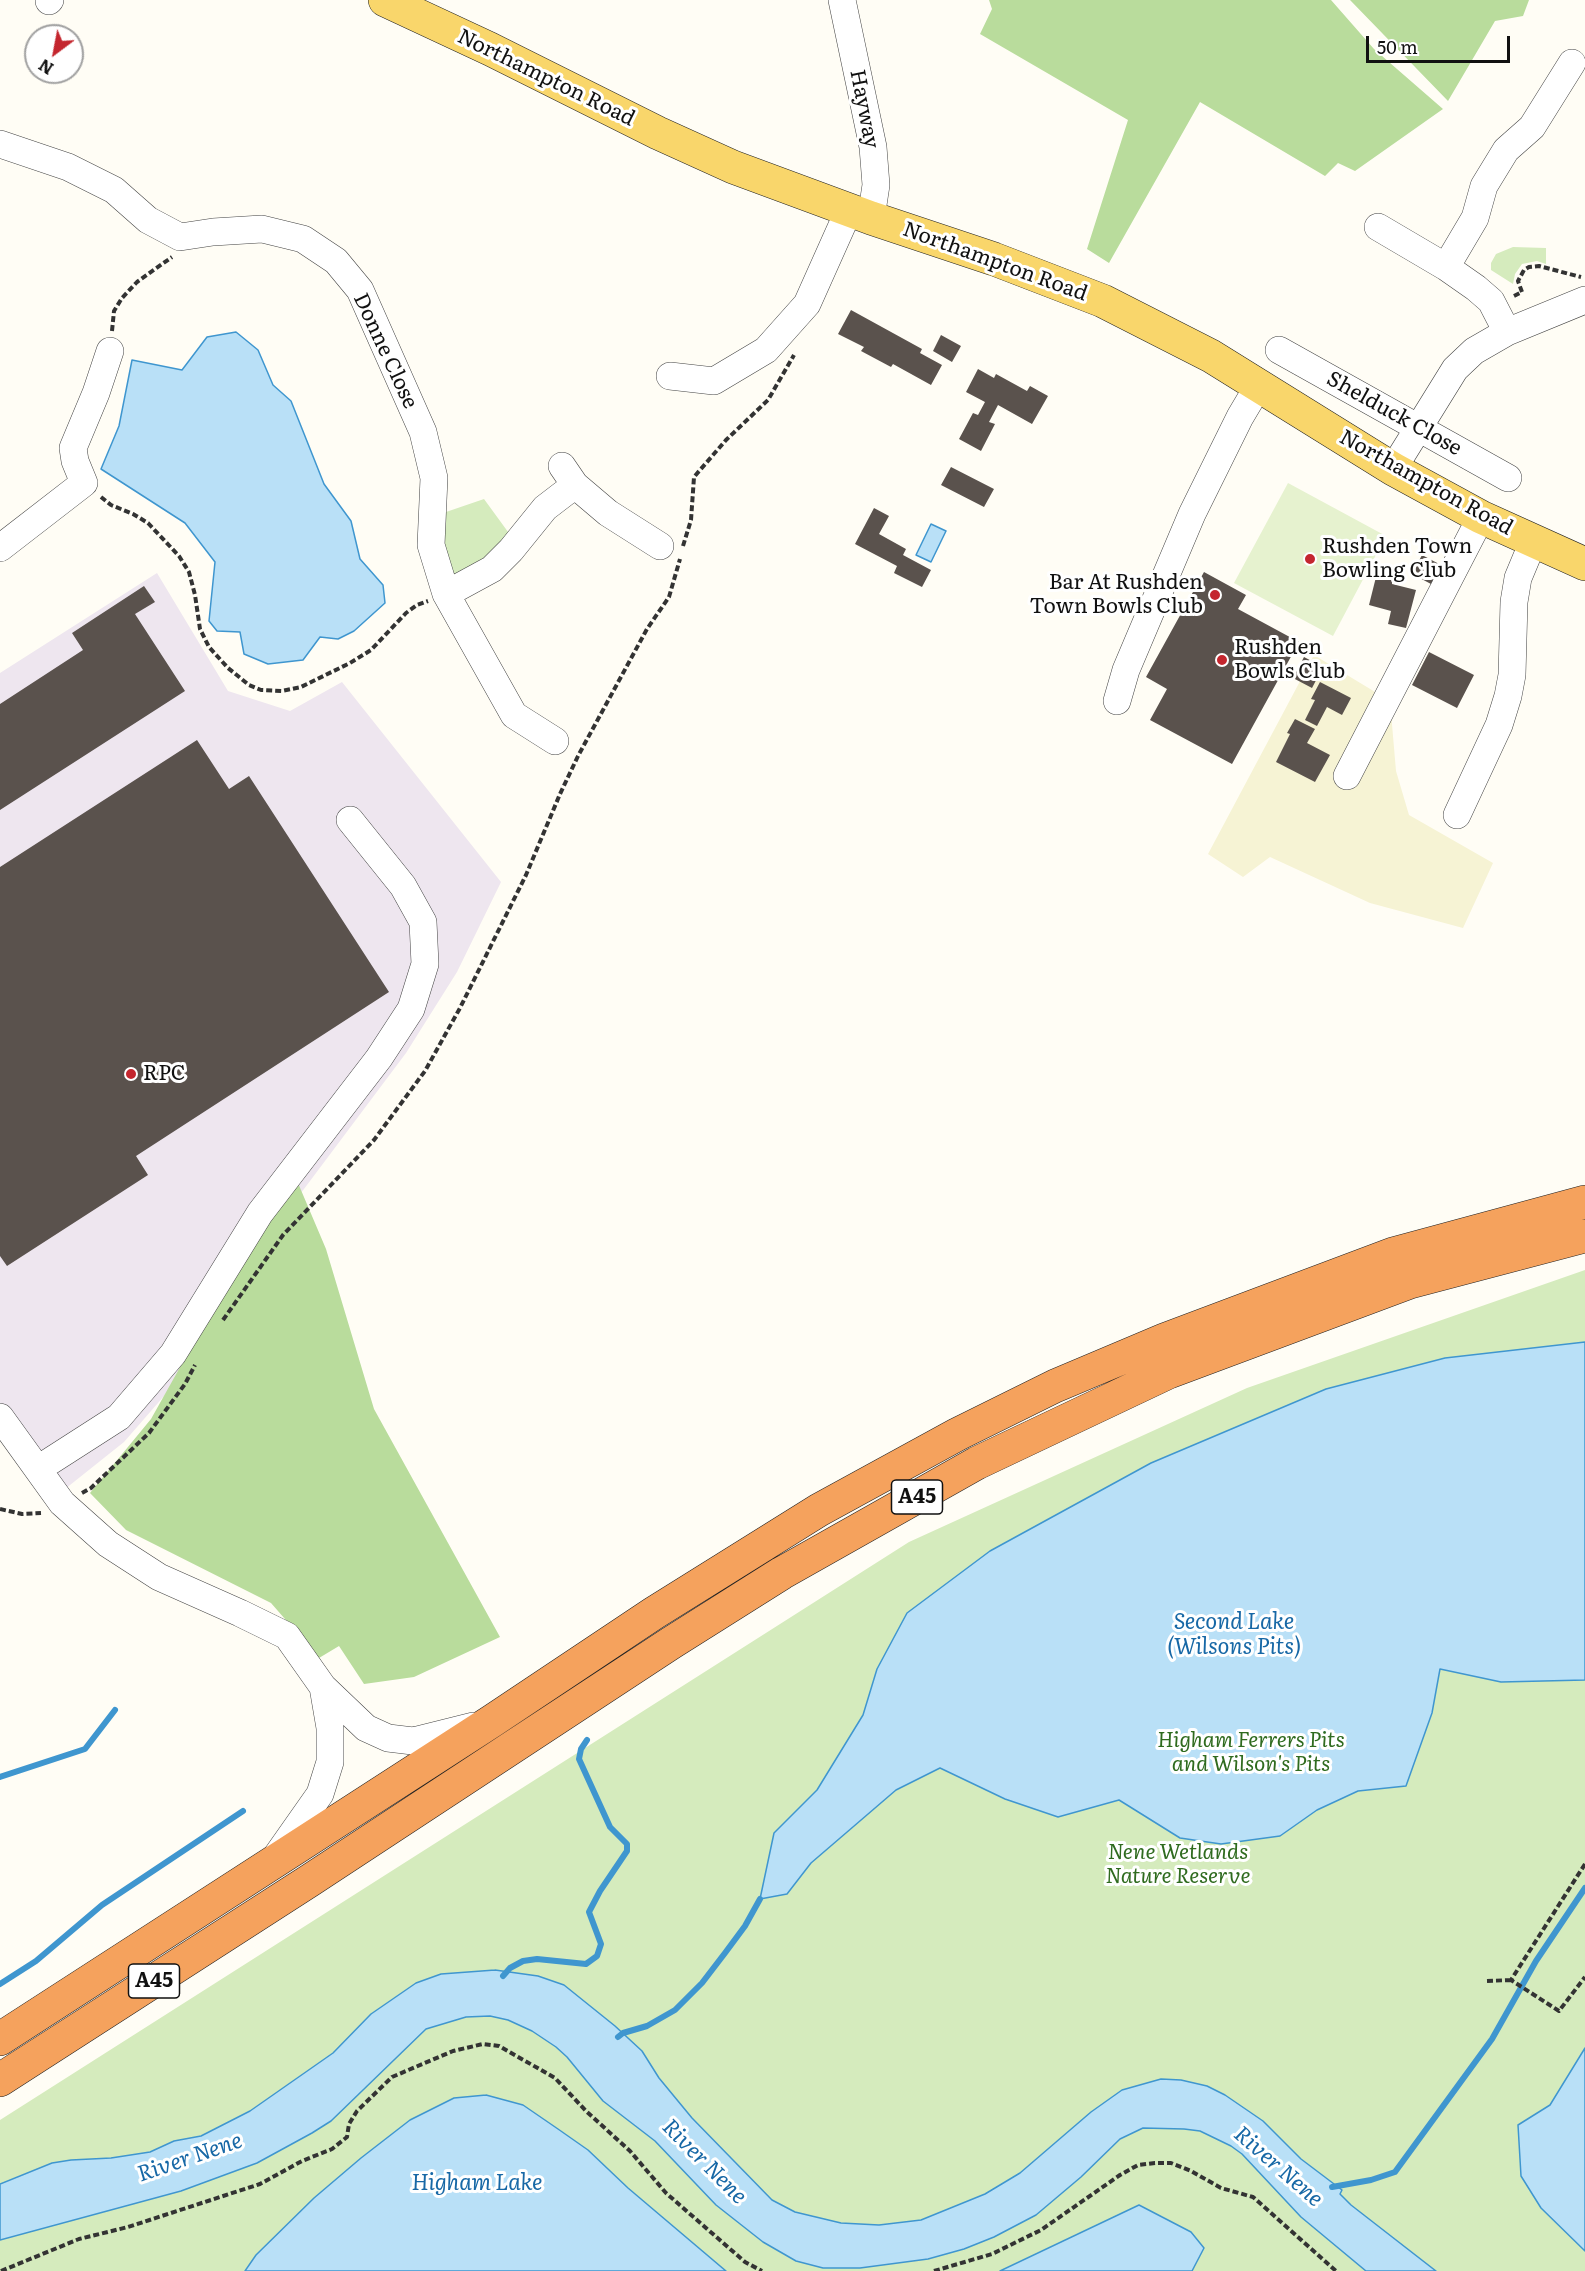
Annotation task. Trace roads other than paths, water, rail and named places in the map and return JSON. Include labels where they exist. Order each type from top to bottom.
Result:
[{"type":"highway","name":"A45","points":[[0,2039],[492,1721],[654,1613],[819,1510],[958,1434],[1055,1386],[1164,1340],[1393,1254],[1585,1202]]},
{"type":"highway","name":"A45","points":[[0,2080],[681,1636],[783,1573],[977,1463],[1169,1372],[1355,1302],[1410,1282],[1585,1236]]},
{"type":"main road","name":"Northampton Road","points":[[385,0],[701,153],[773,183],[993,259],[1102,301],[1202,351],[1393,469],[1481,518],[1585,564]]},
{"type":"street","name":"Hayway","points":[[670,376],[714,381],[766,350],[807,304],[876,185],[873,147],[842,0]]},
{"type":"street","points":[[1446,267],[1475,218],[1484,186],[1506,150],[1532,128],[1572,63]]},
{"type":"street","name":"Donne Close","points":[[0,144],[68,167],[114,190],[148,220],[180,237],[262,229],[303,239],[336,261],[360,290],[423,432],[434,478],[430,545],[446,594],[514,715],[555,741]]},
{"type":"street","points":[[1378,227],[1446,267],[1476,288],[1494,306],[1507,332]]},
{"type":"street","points":[[1393,469],[1455,369],[1474,351],[1507,332],[1584,299]]},
{"type":"street","name":"Shelduck Close","points":[[1279,350],[1508,478]]},
{"type":"street","points":[[0,548],[84,483],[75,461],[74,448],[110,351]]},
{"type":"street","points":[[1117,700],[1126,670],[1192,514],[1240,417],[1259,385]]},
{"type":"street","points":[[446,594],[492,569],[511,550],[545,508],[568,475],[599,505],[660,546]]},
{"type":"street","points":[[1347,776],[1481,518]]},
{"type":"street","points":[[1457,815],[1499,725],[1508,696],[1512,675],[1514,602],[1518,578],[1533,542]]},
{"type":"street","points":[[38,1469],[119,1417],[173,1354],[260,1212],[373,1067],[411,1009],[425,964],[423,922],[404,886],[350,820]]},
{"type":"street","points":[[0,1417],[62,1503],[108,1544],[159,1577],[286,1636],[324,1687],[366,1728],[388,1738],[413,1741],[492,1721]]},
{"type":"street","points":[[269,1866],[320,1794],[330,1762],[330,1728],[324,1687]]},
{"type":"water","points":[[236,332],[258,350],[273,385],[291,401],[324,484],[351,521],[360,559],[383,585],[385,603],[354,631],[338,639],[320,637],[303,660],[268,664],[244,654],[240,632],[217,631],[209,621],[215,562],[185,523],[101,469],[119,426],[132,360],[182,370],[207,337]]},
{"type":"water","points":[[931,524],[946,531],[931,562],[916,555]]},
{"type":"water","name":"Second Lake (Wilsons Pits)","points":[[1585,1342],[1585,1680],[1501,1682],[1440,1669],[1432,1713],[1406,1786],[1358,1791],[1317,1810],[1280,1836],[1221,1844],[1180,1838],[1119,1800],[1058,1817],[1005,1799],[940,1768],[896,1790],[811,1863],[787,1894],[760,1899],[774,1833],[817,1790],[863,1715],[877,1669],[907,1613],[990,1551],[1151,1463],[1326,1389],[1445,1358]]},
{"type":"water","name":"River Nene","points":[[495,1970],[538,1976],[564,1985],[615,2026],[642,2051],[659,2078],[692,2118],[772,2200],[795,2212],[841,2223],[879,2225],[921,2220],[985,2194],[1020,2173],[1091,2112],[1122,2090],[1161,2079],[1181,2080],[1207,2086],[1225,2095],[1263,2121],[1301,2159],[1342,2190],[1340,2194],[1351,2205],[1436,2271],[1366,2271],[1301,2217],[1242,2154],[1231,2146],[1200,2131],[1143,2128],[1120,2139],[1081,2177],[1036,2215],[994,2237],[964,2249],[928,2259],[860,2268],[823,2268],[796,2261],[763,2242],[716,2205],[655,2141],[603,2101],[556,2047],[532,2031],[508,2020],[490,2016],[466,2017],[426,2029],[331,2121],[257,2163],[181,2191],[0,2240],[0,2184],[52,2163],[150,2152],[174,2141],[201,2136],[250,2111],[333,2053],[371,2014],[416,1983],[441,1974]]},
{"type":"water","points":[[1585,2048],[1585,2251],[1541,2208],[1521,2176],[1518,2125],[1550,2105]]},
{"type":"water","name":"Higham Lake","points":[[486,2095],[523,2105],[588,2150],[628,2188],[726,2271],[245,2271],[256,2255],[314,2198],[410,2120],[454,2098]]},
{"type":"water","points":[[1139,2205],[1191,2232],[1204,2248],[1192,2271],[1000,2271]]},
{"type":"waterway","points":[[0,1777],[85,1749],[115,1710]]},
{"type":"waterway","points":[[503,1976],[510,1968],[523,1961],[537,1959],[586,1964],[597,1956],[601,1944],[589,1912],[627,1851],[627,1844],[610,1827],[579,1759],[581,1749],[587,1740]]},
{"type":"waterway","points":[[0,1984],[36,1961],[102,1905],[243,1811]]},
{"type":"waterway","name":"River Nene","points":[[1332,2187],[1371,2180],[1395,2172],[1492,2039],[1536,1961],[1585,1888]]},
{"type":"waterway","points":[[618,2037],[623,2033],[647,2026],[675,2010],[702,1983],[725,1953],[745,1926],[760,1899]]},
{"type":"place","name":"Rushden Town Bowling Club","points":[[1310,559]]},
{"type":"place","name":"Bar At Rushden Town Bowls Club","points":[[1215,595]]},
{"type":"place","name":"Rushden Bowls Club","points":[[1222,660]]},
{"type":"place","name":"RPC","points":[[131,1074]]},
{"type":"park label","name":"Higham Ferrers Pits and Wilson's Pits","points":[[1251,1753]]},
{"type":"park label","name":"Nene Wetlands Nature Reserve","points":[[1178,1865]]}]
